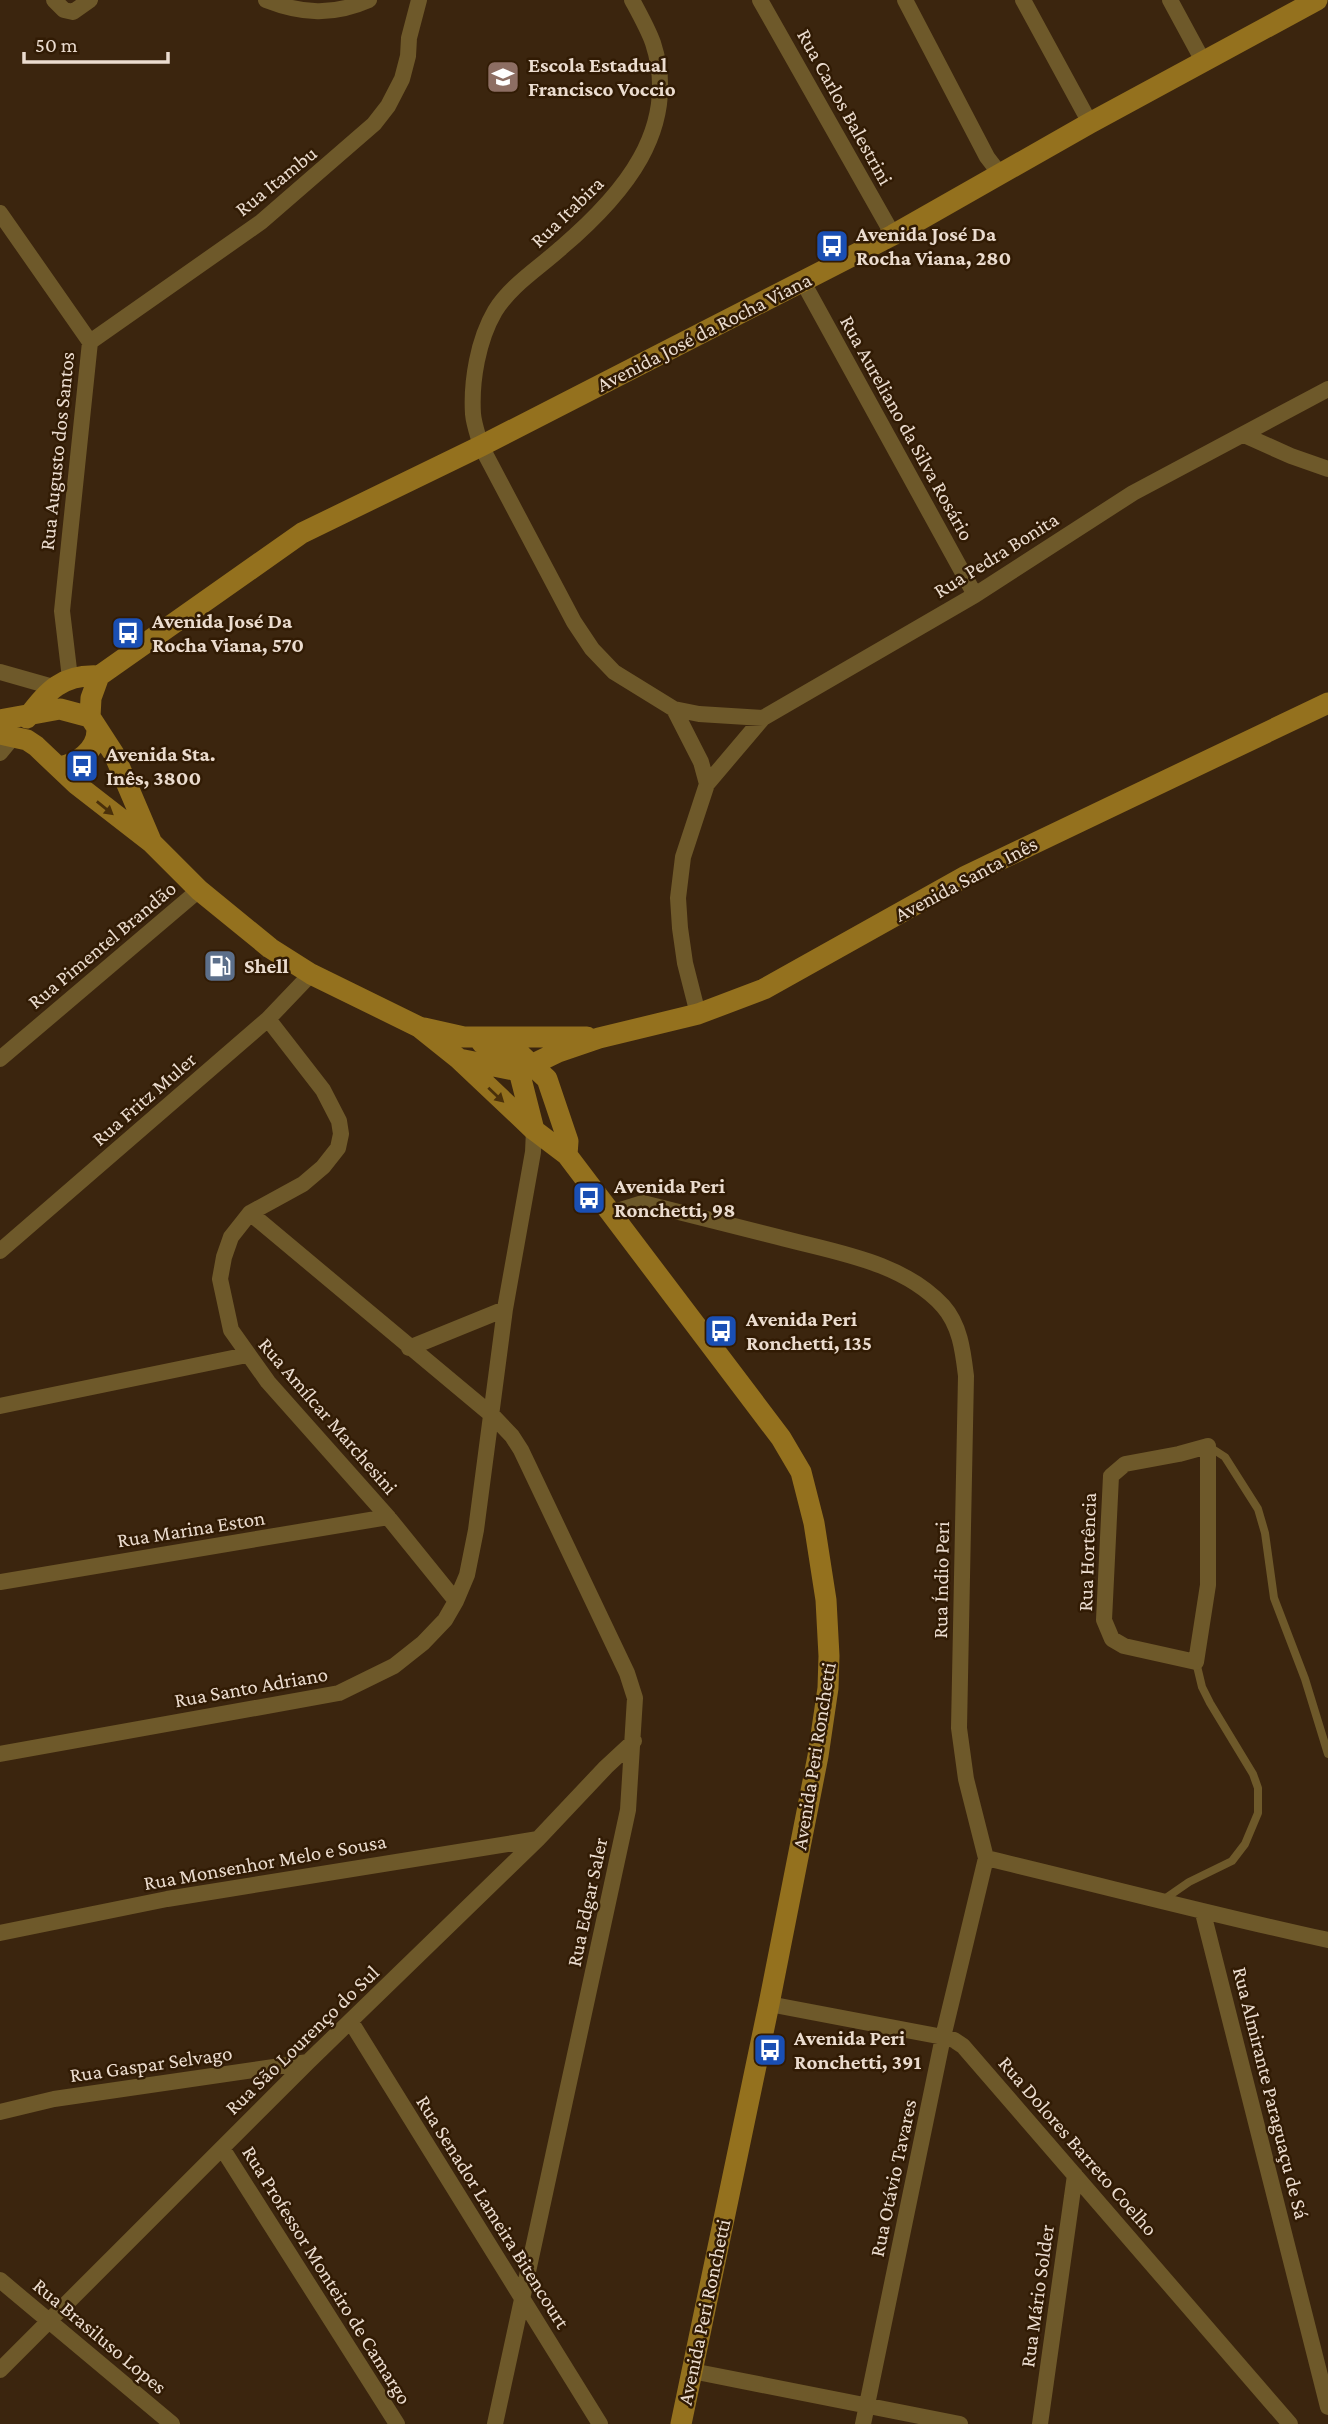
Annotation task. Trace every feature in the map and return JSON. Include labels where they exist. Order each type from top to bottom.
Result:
[{"type":"main road","name":"Avenida José da Rocha Viana","points":[[99,676],[302,533],[481,446],[893,235],[1090,123],[1316,0]]},
{"type":"main road","points":[[7,735],[62,683],[82,675],[99,676],[91,698],[96,742],[73,763],[59,767]]},
{"type":"main road","name":"Avenida Santa Inês","points":[[7,735],[27,740],[36,746],[113,814],[152,843],[199,890],[270,947],[311,974],[419,1027],[459,1059],[523,1064],[599,1038],[698,1014],[773,984],[966,876],[1328,703]]},
{"type":"main road","points":[[0,720],[61,709],[94,723]]},
{"type":"main road","name":"Avenida Santa Inês","points":[[94,723],[114,754],[152,843]]},
{"type":"main road","name":"Avenida Santa Inês","points":[[419,1027],[464,1037],[599,1038]]},
{"type":"main road","points":[[534,1130],[523,1064],[545,1036]]},
{"type":"main road","points":[[464,1037],[523,1064],[547,1079],[568,1142],[567,1155]]},
{"type":"main road","points":[[459,1059],[534,1130],[567,1155]]},
{"type":"main road","name":"Avenida Peri Ronchetti","points":[[567,1155],[781,1438],[801,1472],[814,1523],[826,1600],[830,1656],[818,1756],[681,2424]]},
{"type":"street","points":[[54,0],[64,10],[73,12],[90,0]]},
{"type":"street","points":[[266,0],[285,7],[321,13],[369,0]]},
{"type":"street","name":"Rua Itambu","points":[[90,342],[261,222],[374,124],[388,106],[402,79],[419,0]]},
{"type":"street","name":"Rua Itabira","points":[[632,0],[653,43],[661,82],[659,115],[640,160],[621,190],[564,246],[514,288],[495,311],[477,362],[473,417],[481,446],[574,622],[592,649],[614,672],[674,709]]},
{"type":"street","name":"Rua Carlos Balestrini","points":[[760,0],[893,235]]},
{"type":"street","points":[[905,0],[987,157],[1000,174]]},
{"type":"street","points":[[1023,0],[1090,123]]},
{"type":"street","points":[[1170,0],[1203,61]]},
{"type":"street","name":"Rua Augusto dos Santos","points":[[0,213],[90,342],[62,611],[62,683]]},
{"type":"street","name":"Rua Aureliano da Silva Rosário","points":[[803,282],[975,595]]},
{"type":"street","name":"Rua Pedra Bonita","points":[[707,784],[763,718],[975,595],[1133,493],[1328,389]]},
{"type":"street","points":[[1244,435],[1328,469]]},
{"type":"street","points":[[0,672],[62,683]]},
{"type":"street","points":[[674,709],[699,714],[763,718]]},
{"type":"street","points":[[674,709],[701,762],[707,784],[683,857],[678,898],[685,963],[698,1014]]},
{"type":"street","points":[[0,753],[7,735]]},
{"type":"street","name":"Rua Pimentel Brandão","points":[[0,1059],[199,890]]},
{"type":"street","name":"Rua Fritz Muler","points":[[0,1251],[268,1019],[311,974]]},
{"type":"street","name":"Rua Amílcar Marchesini","points":[[268,1019],[323,1090],[339,1121],[341,1134],[338,1148],[323,1167],[303,1184],[250,1213],[231,1237],[220,1279],[230,1329],[268,1382],[388,1517],[456,1601]]},
{"type":"street","name":"Rua Santo Adriano","points":[[0,1754],[339,1693],[394,1666],[424,1643],[445,1620],[467,1575],[476,1530],[505,1309],[533,1152],[534,1130]]},
{"type":"street","name":"Rua Índio Peri","points":[[611,1213],[643,1203],[858,1258],[894,1272],[928,1292],[944,1307],[954,1322],[962,1344],[966,1376],[959,1728],[966,1779],[986,1858]]},
{"type":"street","name":"Rua Edgar Saler","points":[[250,1213],[493,1416],[512,1436],[627,1673],[635,1698],[628,1810],[495,2424]]},
{"type":"street","points":[[409,1348],[505,1309]]},
{"type":"street","points":[[0,1406],[247,1355]]},
{"type":"street","points":[[1196,1662],[1208,1585],[1208,1446]]},
{"type":"street","name":"Rua Hortência","points":[[1196,1662],[1124,1646],[1112,1639],[1104,1620],[1105,1567],[1111,1476],[1125,1464],[1208,1446]]},
{"type":"street","name":"Rua Marina Eston","points":[[0,1582],[388,1517]]},
{"type":"street","name":"Rua São Lourenço do Sul","points":[[0,2370],[634,1741]]},
{"type":"street","name":"Rua Monsenhor Melo e Sousa","points":[[0,1933],[167,1899],[538,1839]]},
{"type":"street","points":[[986,1858],[1163,1900],[1203,1913],[1328,1940]]},
{"type":"street","name":"Rua Otávio Tavares","points":[[863,2424],[943,2037],[986,1858]]},
{"type":"street","name":"Rua Almirante Paraguaçu de Sá","points":[[1203,1913],[1328,2407]]},
{"type":"street","name":"Rua Dolores Barreto Coelho","points":[[769,2004],[954,2040],[975,2060],[1290,2424]]},
{"type":"street","name":"Rua Senador Lameira Bitencourt","points":[[351,2022],[600,2424]]},
{"type":"street","name":"Rua Gaspar Selvago","points":[[0,2112],[54,2099],[308,2062]]},
{"type":"street","name":"Rua Professor Monteiro de Camargo","points":[[222,2148],[397,2424]]},
{"type":"street","name":"Rua Mário Solder","points":[[1040,2424],[1075,2175]]},
{"type":"street","name":"Rua Brasiluso Lopes","points":[[0,2280],[172,2424]]},
{"type":"street","points":[[692,2371],[960,2424]]},
{"type":"lane","points":[[1208,1446],[1225,1457],[1258,1509],[1265,1533],[1274,1598],[1305,1679],[1328,1754]]},
{"type":"lane","points":[[1163,1900],[1189,1882],[1232,1861],[1245,1844],[1258,1812],[1258,1788],[1253,1774],[1206,1695],[1196,1662]]},
{"type":"place","name":"Escola Estadual Francisco Voccio","points":[[503,77]]},
{"type":"place","name":"Avenida José Da Rocha Viana, 280","points":[[832,246]]},
{"type":"place","name":"Avenida José Da Rocha Viana, 570","points":[[128,633]]},
{"type":"place","name":"Avenida Sta. Inês, 3800","points":[[82,766]]},
{"type":"place","name":"Shell","points":[[220,966]]},
{"type":"place","name":"Avenida Peri Ronchetti, 98","points":[[589,1198]]},
{"type":"place","name":"Avenida Peri Ronchetti, 135","points":[[721,1331]]},
{"type":"place","name":"Avenida Peri Ronchetti, 391","points":[[770,2050]]}]
